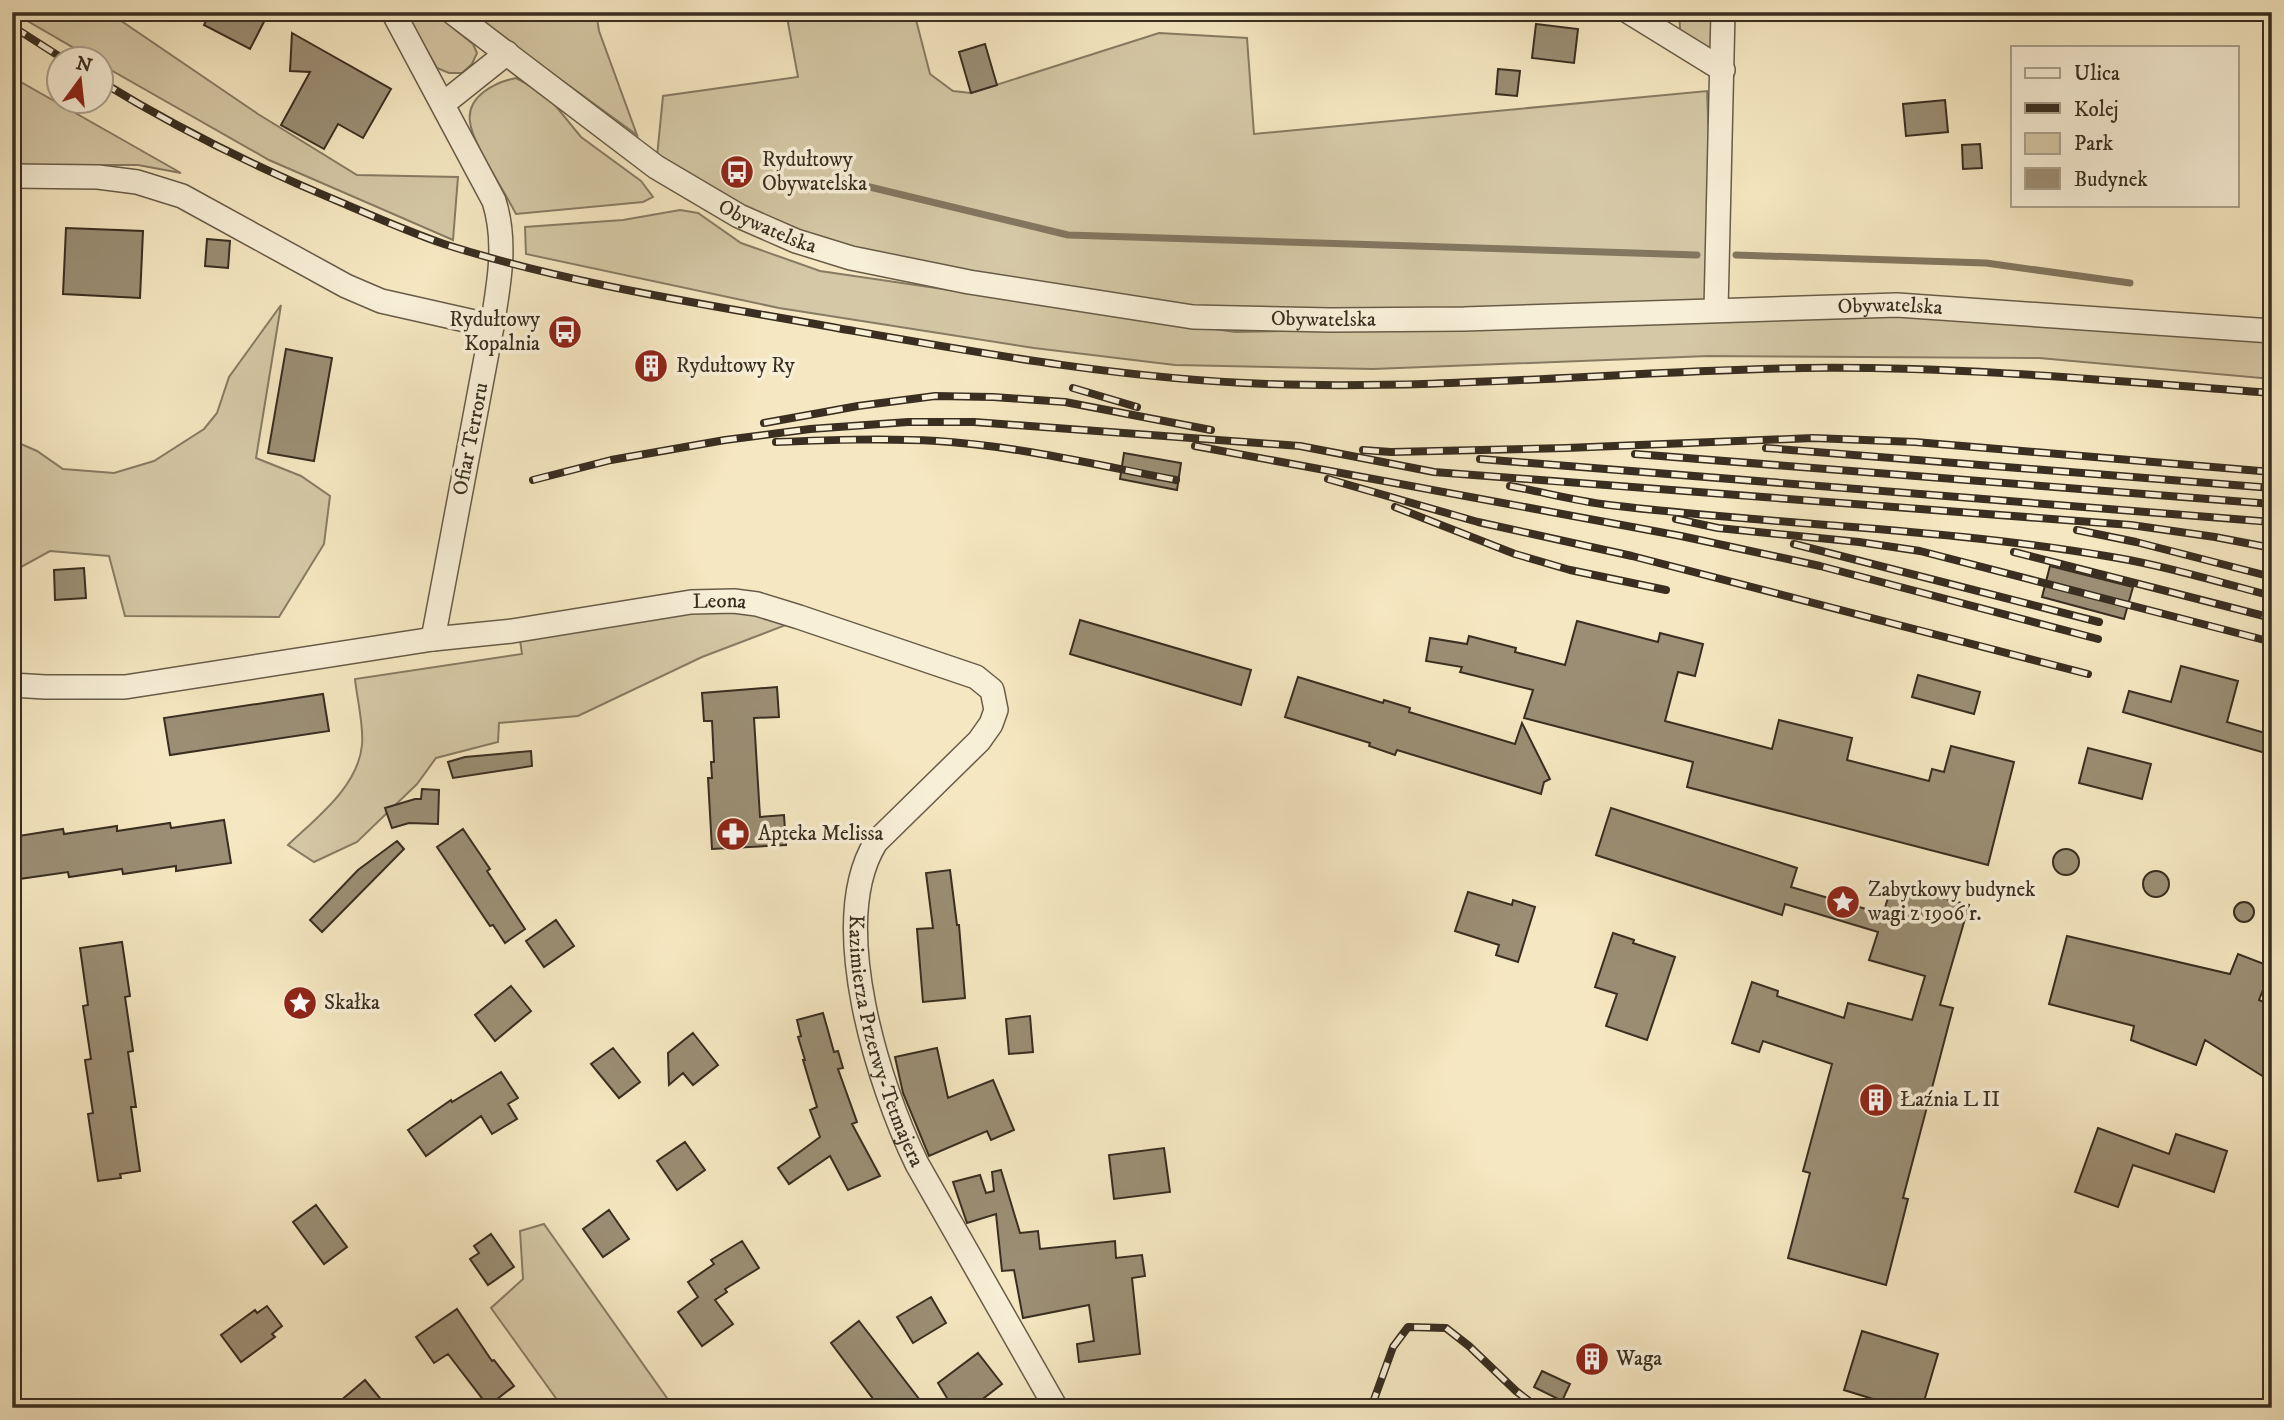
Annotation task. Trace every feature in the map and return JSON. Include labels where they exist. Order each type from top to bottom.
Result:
[{"type":"street","points":[[12,176],[97,177],[137,181],[182,196],[346,286],[381,301],[492,326],[501,260],[500,221],[494,201],[393,12]]},
{"type":"street","name":"Obywatelska","points":[[452,12],[656,167],[685,187],[739,216],[796,241],[851,258],[969,282],[1193,317],[1329,320],[1464,318],[1897,305],[2272,331]]},
{"type":"street","points":[[1629,12],[1723,70]]},
{"type":"street","points":[[1717,310],[1723,12]]},
{"type":"street","points":[[443,104],[507,53]]},
{"type":"street","name":"Ofiar Terroru","points":[[433,639],[492,326]]},
{"type":"street","name":"Leona","points":[[433,639],[512,631],[691,602],[734,601],[757,604],[959,670],[976,677],[992,690]]},
{"type":"street","points":[[12,685],[125,687],[433,639]]},
{"type":"street","name":"Kazimierza Przerwy-Tetmajera","points":[[992,690],[996,710],[979,741],[870,851],[857,907],[858,969],[876,1058],[901,1131],[917,1164],[1056,1408]]},
{"type":"green space","points":[[12,12],[108,12],[258,114],[357,175],[458,177],[453,240],[269,160],[116,73],[116,46],[71,46]]},
{"type":"green space","points":[[409,12],[433,12],[473,44],[477,53],[472,64],[462,73],[449,73],[437,68],[408,18]]},
{"type":"green space","points":[[468,12],[596,12],[599,31],[637,135]]},
{"type":"green space","points":[[786,12],[914,12],[930,74],[953,91],[971,93],[1159,33],[1247,38],[1254,134],[1707,91],[1716,310],[1193,317],[851,258],[656,167],[663,96],[798,77]]},
{"type":"green space","points":[[1679,12],[1723,12],[1723,70],[1681,44]]},
{"type":"green space","points":[[12,77],[46,96],[46,116],[81,116],[181,173],[138,165],[12,165]]},
{"type":"green space","points":[[516,78],[546,94],[581,137],[641,181],[653,197],[643,202],[516,214],[472,131],[470,113],[484,92]]},
{"type":"green space","points":[[680,210],[698,213],[741,243],[820,271],[1235,332],[1608,325],[1936,314],[2272,342],[2272,379],[2039,358],[1708,356],[1373,369],[1175,365],[1034,348],[779,308],[526,254],[525,227],[623,220]]},
{"type":"green space","points":[[281,305],[256,458],[301,476],[330,496],[324,544],[279,617],[125,616],[109,556],[50,551],[12,572],[12,440],[37,451],[63,469],[114,473],[154,461],[204,429],[217,413],[229,377]]},
{"type":"green space","points":[[741,609],[791,623],[702,657],[578,716],[499,723],[498,742],[436,758],[417,784],[357,842],[314,862],[288,845],[323,813],[353,775],[362,745],[355,679],[522,654],[520,640],[684,612]]},
{"type":"green space","points":[[544,1224],[674,1408],[563,1408],[491,1308],[523,1279],[520,1231]]},
{"type":"building","points":[[210,12],[269,12],[250,49],[204,25]]},
{"type":"building","points":[[1536,24],[1578,29],[1574,63],[1532,58]]},
{"type":"building","points":[[292,33],[391,89],[363,138],[338,124],[324,149],[281,125],[310,72],[290,71]]},
{"type":"building","points":[[985,44],[997,85],[971,93],[959,52]]},
{"type":"building","points":[[1498,69],[1520,71],[1517,96],[1496,94]]},
{"type":"building","points":[[1945,100],[1948,132],[1906,136],[1903,104]]},
{"type":"building","points":[[1980,144],[1982,168],[1963,169],[1962,145]]},
{"type":"building","points":[[66,228],[143,231],[140,298],[63,294]]},
{"type":"building","points":[[207,239],[230,241],[228,268],[205,266]]},
{"type":"building","points":[[286,349],[332,358],[314,461],[268,453]]},
{"type":"building","name":"Rydułtowy Ry","points":[[641,354],[664,358],[661,379],[638,375]]},
{"type":"building","points":[[1124,453],[1181,463],[1177,490],[1120,479]]},
{"type":"building","points":[[2050,566],[2133,587],[2124,619],[2042,597]]},
{"type":"building","points":[[84,568],[86,598],[55,600],[54,570]]},
{"type":"building","points":[[1080,620],[1251,670],[1241,705],[1070,654]]},
{"type":"building","points":[[1577,621],[1658,642],[1660,633],[1703,644],[1695,676],[1678,672],[1665,721],[1772,749],[1779,720],[1852,738],[1847,760],[1929,781],[1932,769],[1944,772],[1951,746],[2014,762],[1988,865],[1687,787],[1693,762],[1524,718],[1533,690],[1460,672],[1462,667],[1426,661],[1430,638],[1467,644],[1469,636],[1516,648],[1515,652],[1565,665]]},
{"type":"building","points":[[2181,666],[2238,681],[2227,722],[2272,735],[2272,755],[2123,712],[2129,691],[2171,702]]},
{"type":"building","points":[[1918,675],[1980,692],[1974,714],[1912,697]]},
{"type":"building","points":[[1298,677],[1383,703],[1384,700],[1410,708],[1409,712],[1515,744],[1522,723],[1550,779],[1544,782],[1541,794],[1397,750],[1395,755],[1369,746],[1370,743],[1285,717]]},
{"type":"building","points":[[777,687],[779,717],[754,718],[760,817],[784,815],[786,845],[712,849],[708,778],[712,778],[711,762],[714,762],[712,721],[704,721],[702,693]]},
{"type":"building","points":[[323,694],[329,731],[170,755],[164,718]]},
{"type":"building","points":[[2088,748],[2151,764],[2142,799],[2079,783]]},
{"type":"building","points":[[531,751],[532,766],[453,778],[448,762],[465,757]]},
{"type":"building","points":[[422,789],[439,790],[438,824],[409,823],[392,828],[385,808],[421,799]]},
{"type":"building","points":[[1611,808],[1797,868],[1791,887],[1883,914],[1892,885],[1969,905],[1940,1005],[1953,1008],[1903,1198],[1908,1199],[1886,1285],[1788,1258],[1810,1173],[1803,1171],[1832,1064],[1763,1041],[1759,1052],[1732,1043],[1752,982],[1778,991],[1777,996],[1844,1018],[1848,1003],[1912,1020],[1925,976],[1869,960],[1878,932],[1785,904],[1782,915],[1596,855]]},
{"type":"building","points":[[224,820],[231,863],[176,871],[176,866],[123,874],[122,869],[69,877],[68,872],[12,880],[12,837],[63,829],[64,834],[117,826],[117,831],[170,823],[171,828]]},
{"type":"building","points":[[463,829],[525,929],[505,943],[493,925],[490,926],[437,847]]},
{"type":"building","points":[[397,841],[404,849],[322,932],[310,920],[358,870]]},
{"type":"building","points":[[2066,849],[2075,853],[2079,862],[2075,871],[2066,875],[2057,871],[2053,862],[2057,853]]},
{"type":"building","points":[[950,870],[959,925],[965,998],[923,1002],[917,929],[933,928],[926,873]]},
{"type":"building","points":[[2156,871],[2165,875],[2169,884],[2165,893],[2156,897],[2147,893],[2143,884],[2147,875]]},
{"type":"building","points":[[1468,892],[1512,905],[1513,900],[1535,907],[1518,962],[1496,955],[1499,945],[1455,931]]},
{"type":"building","points":[[2244,902],[2251,905],[2254,912],[2251,919],[2244,922],[2237,919],[2234,912],[2237,905]]},
{"type":"building","points":[[556,920],[574,946],[544,967],[526,941]]},
{"type":"building","points":[[1613,933],[1634,940],[1633,943],[1675,957],[1647,1040],[1606,1026],[1617,994],[1595,987]]},
{"type":"building","points":[[2067,936],[2230,974],[2238,954],[2272,967],[2259,1000],[2272,1006],[2272,1082],[2205,1040],[2196,1065],[2131,1040],[2134,1026],[2049,1004]]},
{"type":"building","points":[[122,942],[130,996],[125,997],[133,1051],[128,1052],[136,1107],[131,1107],[140,1171],[120,1174],[121,1178],[98,1181],[88,1114],[93,1113],[85,1060],[91,1059],[83,1006],[88,1005],[80,948]]},
{"type":"building","points":[[511,986],[531,1011],[495,1041],[475,1015]]},
{"type":"building","points":[[823,1013],[834,1052],[838,1051],[843,1068],[838,1069],[857,1122],[852,1124],[880,1176],[848,1190],[830,1156],[789,1184],[778,1168],[820,1137],[810,1110],[817,1107],[803,1060],[797,1020]]},
{"type":"building","points":[[1030,1016],[1033,1052],[1009,1054],[1006,1019]]},
{"type":"building","points":[[693,1033],[718,1065],[693,1085],[683,1073],[669,1085],[668,1053]]},
{"type":"building","points":[[613,1048],[640,1082],[619,1098],[591,1064]]},
{"type":"building","points":[[937,1048],[948,1098],[993,1080],[1014,1130],[991,1140],[987,1131],[929,1156],[903,1093],[895,1057]]},
{"type":"building","points":[[501,1072],[518,1098],[508,1104],[517,1119],[492,1134],[481,1116],[426,1156],[408,1130],[451,1100],[452,1102]]},
{"type":"building","points":[[2098,1128],[2169,1154],[2176,1134],[2227,1151],[2214,1192],[2133,1165],[2118,1207],[2075,1192]]},
{"type":"building","points":[[685,1142],[705,1170],[677,1190],[657,1161]]},
{"type":"building","points":[[1164,1148],[1170,1192],[1114,1199],[1109,1155]]},
{"type":"building","points":[[1001,1170],[1020,1233],[1038,1231],[1040,1249],[1115,1241],[1116,1258],[1142,1255],[1145,1276],[1132,1278],[1140,1354],[1079,1362],[1077,1344],[1094,1341],[1089,1305],[1023,1318],[1014,1270],[1002,1271],[996,1214],[967,1223],[953,1182],[980,1175],[986,1193],[994,1191],[992,1172]]},
{"type":"building","points":[[316,1205],[347,1247],[324,1264],[293,1222]]},
{"type":"building","points":[[609,1210],[629,1239],[603,1257],[583,1229]]},
{"type":"building","points":[[491,1234],[514,1267],[488,1285],[470,1259],[479,1253],[474,1246]]},
{"type":"building","points":[[742,1241],[759,1268],[725,1289],[727,1292],[715,1300],[733,1324],[702,1346],[678,1312],[698,1297],[688,1282],[714,1264],[711,1260]]},
{"type":"building","points":[[931,1297],[946,1323],[913,1343],[897,1317]]},
{"type":"building","points":[[267,1306],[282,1326],[272,1334],[275,1337],[241,1362],[221,1335],[255,1310],[257,1313]]},
{"type":"building","points":[[457,1309],[492,1361],[494,1360],[514,1386],[488,1406],[448,1354],[434,1363],[416,1337]]},
{"type":"building","points":[[859,1321],[926,1408],[880,1408],[831,1343]]},
{"type":"building","points":[[1862,1331],[1938,1354],[1922,1408],[1902,1408],[1844,1390]]},
{"type":"building","points":[[978,1353],[1002,1384],[971,1408],[953,1408],[938,1383]]},
{"type":"building","points":[[1542,1371],[1570,1384],[1562,1401],[1534,1387]]},
{"type":"building","points":[[365,1380],[388,1408],[332,1408]]},
{"type":"waterway","points":[[849,182],[1068,235],[1697,255]]},
{"type":"waterway","points":[[1736,255],[1986,263],[2130,283]]},
{"type":"railway","points":[[12,26],[46,48]]},
{"type":"railway","points":[[116,90],[189,132],[279,176],[379,219],[444,244],[492,258],[688,302],[944,347],[1106,371],[1214,381],[1335,385],[1804,368],[1921,369],[2272,393]]},
{"type":"railway","points":[[1073,388],[1137,407]]},
{"type":"railway","points":[[764,423],[858,406],[935,396],[1065,402],[1211,430]]},
{"type":"railway","points":[[533,480],[611,460],[725,440],[810,429],[908,422],[974,422],[1300,446],[1434,472],[2131,525],[2272,548]]},
{"type":"railway","points":[[1363,450],[1391,452],[1566,448],[1813,438],[1915,442],[2272,472]]},
{"type":"railway","points":[[776,442],[897,440],[967,443],[1176,480]]},
{"type":"railway","points":[[1195,446],[1681,536],[1820,566],[2098,639]]},
{"type":"railway","points":[[1766,448],[2272,488]]},
{"type":"railway","points":[[1635,454],[2272,504]]},
{"type":"railway","points":[[1480,459],[2272,522]]},
{"type":"railway","points":[[1328,479],[1478,522],[1632,556],[2088,674]]},
{"type":"railway","points":[[1510,486],[1609,505],[2050,547],[2152,565],[2272,596]]},
{"type":"railway","points":[[1395,507],[1515,554],[1570,570],[1666,590]]},
{"type":"railway","points":[[1676,519],[1718,528],[1920,551],[2272,642]]},
{"type":"railway","points":[[2077,530],[2136,542],[2272,577]]},
{"type":"railway","points":[[1794,544],[2099,622]]},
{"type":"railway","points":[[2014,552],[2272,618]]},
{"type":"railway","points":[[1371,1408],[1393,1347],[1408,1327],[1446,1328],[1538,1408]]},
{"type":"place","name":"Rydułtowy Obywatelska","points":[[737,172]]},
{"type":"place","name":"Rydułtowy Kopalnia","points":[[565,332]]},
{"type":"place","name":"Rydułtowy Ry","points":[[651,366]]},
{"type":"place","name":"Apteka Melissa","points":[[733,834]]},
{"type":"place","name":"Zabytkowy budynek wagi z 1906 r.","points":[[1843,902]]},
{"type":"place","name":"Skałka","points":[[300,1003]]},
{"type":"place","name":"Łaźnia L II","points":[[1876,1100]]},
{"type":"place","name":"Waga","points":[[1592,1359]]}]
